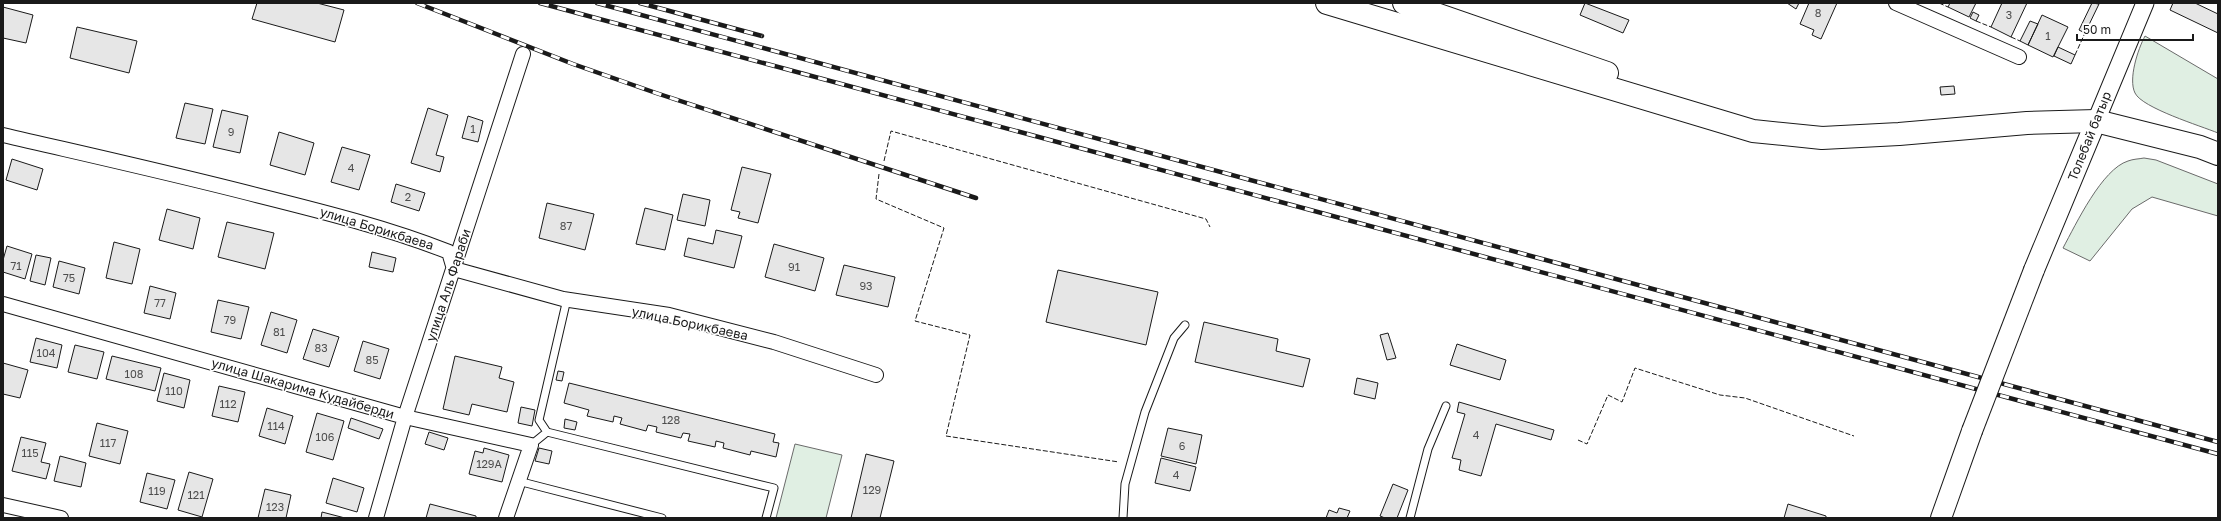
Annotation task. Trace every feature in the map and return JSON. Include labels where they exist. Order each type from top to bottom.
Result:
[{"type":"main road","points":[[1327,3],[1753,131],[1822,138],[1899,134],[2027,123],[2096,121],[2200,147],[2218,154]]},
{"type":"main road","points":[[1404,3],[1632,81],[1691,113]]},
{"type":"main road","name":"Толебай батыр","points":[[1941,518],[2034,270],[2096,121]]},
{"type":"street","points":[[1896,3],[2019,57]]},
{"type":"street","name":"Толебай батыр","points":[[2096,121],[2145,3]]},
{"type":"street","name":"улица Аль Фараби","points":[[376,518],[406,416],[523,54]]},
{"type":"street","name":"улица Борикбаева","points":[[3,135],[176,174],[329,213],[418,239],[449,252],[454,269],[567,299],[669,315],[774,342],[876,375]]},
{"type":"street","name":"улица Шакарима Кудайберди","points":[[3,304],[406,416],[531,445]]},
{"type":"street","points":[[506,518],[531,445]]},
{"type":"street","points":[[3,505],[61,518]]},
{"type":"lane","points":[[567,299],[539,420],[547,432],[774,488],[766,518]]},
{"type":"lane","points":[[1123,518],[1125,484],[1145,412],[1174,338],[1185,325]]},
{"type":"lane","points":[[1410,518],[1428,449],[1446,406]]},
{"type":"lane","points":[[531,445],[547,432]]},
{"type":"lane","points":[[518,481],[662,518]]},
{"type":"green space","points":[[2145,36],[2218,79],[2218,133],[2149,105],[2140,99],[2135,93],[2133,87],[2133,72],[2137,56]]},
{"type":"green space","points":[[2144,158],[2156,160],[2218,184],[2218,216],[2152,197],[2132,209],[2090,261],[2063,248],[2082,212],[2099,186],[2118,166],[2134,159]]},
{"type":"green space","points":[[795,444],[842,455],[826,518],[776,518]]},
{"type":"building","points":[[257,3],[317,3],[344,10],[335,42],[252,19]]},
{"type":"building","points":[[1585,3],[1629,20],[1623,33],[1580,15]]},
{"type":"building","points":[[1787,3],[1799,3],[1796,9]]},
{"type":"building","points":[[1809,3],[1837,3],[1821,39],[1812,35],[1814,30],[1800,24]]},
{"type":"building","points":[[1950,3],[1976,3],[1969,17],[1948,7]]},
{"type":"building","points":[[2002,3],[2027,3],[2011,37],[1991,27]]},
{"type":"building","points":[[2092,3],[2099,4],[2085,33],[2079,30]]},
{"type":"building","points":[[2173,3],[2195,3],[2218,14],[2218,33],[2170,10]]},
{"type":"building","points":[[3,7],[33,15],[26,43],[3,38]]},
{"type":"building","points":[[1973,12],[1979,15],[1976,21],[1970,18]]},
{"type":"building","points":[[2042,15],[2068,27],[2053,57],[2028,45]]},
{"type":"building","points":[[2030,21],[2038,24],[2028,45],[2020,41]]},
{"type":"building","points":[[77,27],[137,41],[129,73],[70,58]]},
{"type":"building","points":[[2058,47],[2075,55],[2071,64],[2054,56]]},
{"type":"building","points":[[1954,86],[1955,94],[1941,95],[1940,87]]},
{"type":"building","points":[[185,103],[213,109],[205,144],[176,138]]},
{"type":"building","points":[[428,108],[448,115],[436,155],[444,157],[440,172],[411,163]]},
{"type":"building","points":[[222,110],[248,116],[240,153],[213,147]]},
{"type":"building","points":[[468,116],[483,121],[478,142],[462,138]]},
{"type":"building","points":[[279,132],[314,143],[305,175],[270,165]]},
{"type":"building","points":[[342,147],[370,155],[359,190],[331,182]]},
{"type":"building","points":[[12,159],[43,169],[37,190],[6,180]]},
{"type":"building","points":[[742,167],[771,174],[758,223],[738,218],[740,212],[731,210]]},
{"type":"building","points":[[396,184],[425,193],[419,211],[391,202]]},
{"type":"building","points":[[683,194],[710,200],[705,226],[677,220]]},
{"type":"building","points":[[547,203],[594,214],[585,250],[539,238]]},
{"type":"building","points":[[645,208],[673,215],[665,250],[636,244]]},
{"type":"building","points":[[167,209],[200,218],[193,249],[159,240]]},
{"type":"building","points":[[227,222],[274,233],[265,269],[218,257]]},
{"type":"building","points":[[716,230],[742,236],[734,268],[684,256],[688,238],[713,244]]},
{"type":"building","points":[[114,242],[140,249],[132,284],[106,278]]},
{"type":"building","points":[[774,244],[824,258],[815,291],[765,277]]},
{"type":"building","points":[[7,246],[32,254],[25,279],[3,272],[3,260]]},
{"type":"building","points":[[372,252],[396,258],[393,272],[369,267]]},
{"type":"building","points":[[36,255],[51,258],[45,285],[30,281]]},
{"type":"building","points":[[59,261],[85,268],[79,294],[53,287]]},
{"type":"building","points":[[844,265],[895,277],[888,307],[836,295]]},
{"type":"building","points":[[1058,270],[1158,292],[1146,345],[1046,322]]},
{"type":"building","points":[[150,286],[176,293],[170,319],[144,313]]},
{"type":"building","points":[[218,300],[249,307],[241,339],[211,332]]},
{"type":"building","points":[[271,312],[297,320],[287,353],[261,345]]},
{"type":"building","points":[[1204,322],[1278,339],[1276,351],[1310,359],[1303,387],[1195,362]]},
{"type":"building","points":[[313,329],[339,337],[329,367],[303,359]]},
{"type":"building","points":[[1388,333],[1396,358],[1387,360],[1380,335]]},
{"type":"building","points":[[36,338],[62,345],[57,368],[30,362]]},
{"type":"building","points":[[363,341],[389,349],[380,379],[354,371]]},
{"type":"building","points":[[1457,344],[1506,360],[1500,380],[1450,365]]},
{"type":"building","points":[[75,345],[104,352],[97,379],[68,372]]},
{"type":"building","points":[[112,356],[161,368],[155,391],[106,379]]},
{"type":"building","points":[[455,356],[502,367],[499,378],[514,382],[507,412],[472,404],[469,415],[443,409]]},
{"type":"building","points":[[3,363],[28,370],[20,398],[3,394]]},
{"type":"building","points":[[558,371],[564,372],[562,381],[556,380]]},
{"type":"building","points":[[164,373],[190,380],[184,408],[157,401]]},
{"type":"building","points":[[1357,378],[1378,383],[1375,399],[1354,394]]},
{"type":"building","points":[[569,383],[775,434],[773,442],[779,443],[776,457],[751,451],[750,455],[723,448],[724,443],[716,441],[715,447],[688,441],[690,434],[683,433],[681,438],[656,432],[657,427],[648,425],[646,431],[620,424],[622,418],[614,416],[613,422],[587,416],[589,410],[564,403]]},
{"type":"building","points":[[219,386],[245,392],[238,422],[212,416]]},
{"type":"building","points":[[1459,402],[1554,430],[1551,440],[1496,424],[1481,476],[1459,470],[1461,460],[1452,458],[1465,414],[1457,412]]},
{"type":"building","points":[[521,407],[535,410],[532,426],[518,423]]},
{"type":"building","points":[[267,408],[293,416],[285,444],[259,436]]},
{"type":"building","points":[[317,413],[344,421],[333,460],[306,452]]},
{"type":"building","points":[[351,418],[383,429],[379,439],[348,428]]},
{"type":"building","points":[[565,419],[577,422],[575,430],[564,428]]},
{"type":"building","points":[[97,423],[128,431],[120,464],[89,456]]},
{"type":"building","points":[[1168,428],[1202,435],[1196,464],[1161,456]]},
{"type":"building","points":[[429,432],[448,438],[444,450],[425,444]]},
{"type":"building","points":[[21,437],[46,443],[41,462],[50,464],[46,479],[12,471]]},
{"type":"building","points":[[484,448],[509,455],[502,482],[469,474],[475,451],[483,453]]},
{"type":"building","points":[[539,448],[552,451],[549,464],[535,461]]},
{"type":"building","points":[[866,454],[894,461],[880,518],[851,518]]},
{"type":"building","points":[[60,456],[86,463],[81,487],[54,481]]},
{"type":"building","points":[[1161,458],[1196,467],[1190,491],[1155,483]]},
{"type":"building","points":[[189,472],[213,479],[202,517],[178,510]]},
{"type":"building","points":[[147,473],[175,480],[167,509],[140,502]]},
{"type":"building","points":[[333,478],[364,488],[357,512],[326,503]]},
{"type":"building","points":[[1393,484],[1408,490],[1397,518],[1385,518],[1380,516]]},
{"type":"building","points":[[265,489],[291,495],[286,518],[258,518]]},
{"type":"building","points":[[430,504],[476,516],[476,518],[426,518]]},
{"type":"building","points":[[1788,504],[1826,516],[1826,518],[1784,518]]},
{"type":"building","points":[[1339,508],[1350,511],[1347,518],[1326,518],[1329,510],[1337,513]]},
{"type":"building","points":[[322,512],[345,518],[321,518]]},
{"type":"railway","points":[[417,3],[573,64],[656,93],[976,198]]},
{"type":"railway","points":[[540,3],[2218,454]]},
{"type":"railway","points":[[597,3],[2218,442]]},
{"type":"railway","points":[[640,3],[762,36]]},
{"type":"fence","points":[[1939,3],[1948,7]]},
{"type":"fence","points":[[1976,21],[1991,27]]},
{"type":"fence","points":[[2075,55],[2085,33]]},
{"type":"fence","points":[[2011,37],[2020,41]]},
{"type":"fence","points":[[884,161],[891,131],[1206,219],[1210,227]]},
{"type":"fence","points":[[879,174],[876,199],[944,228],[915,321],[970,335],[946,436],[1119,462]]},
{"type":"fence","points":[[1578,440],[1587,444],[1608,395],[1622,402],[1635,368],[1720,395],[1745,398],[1854,436]]}]
